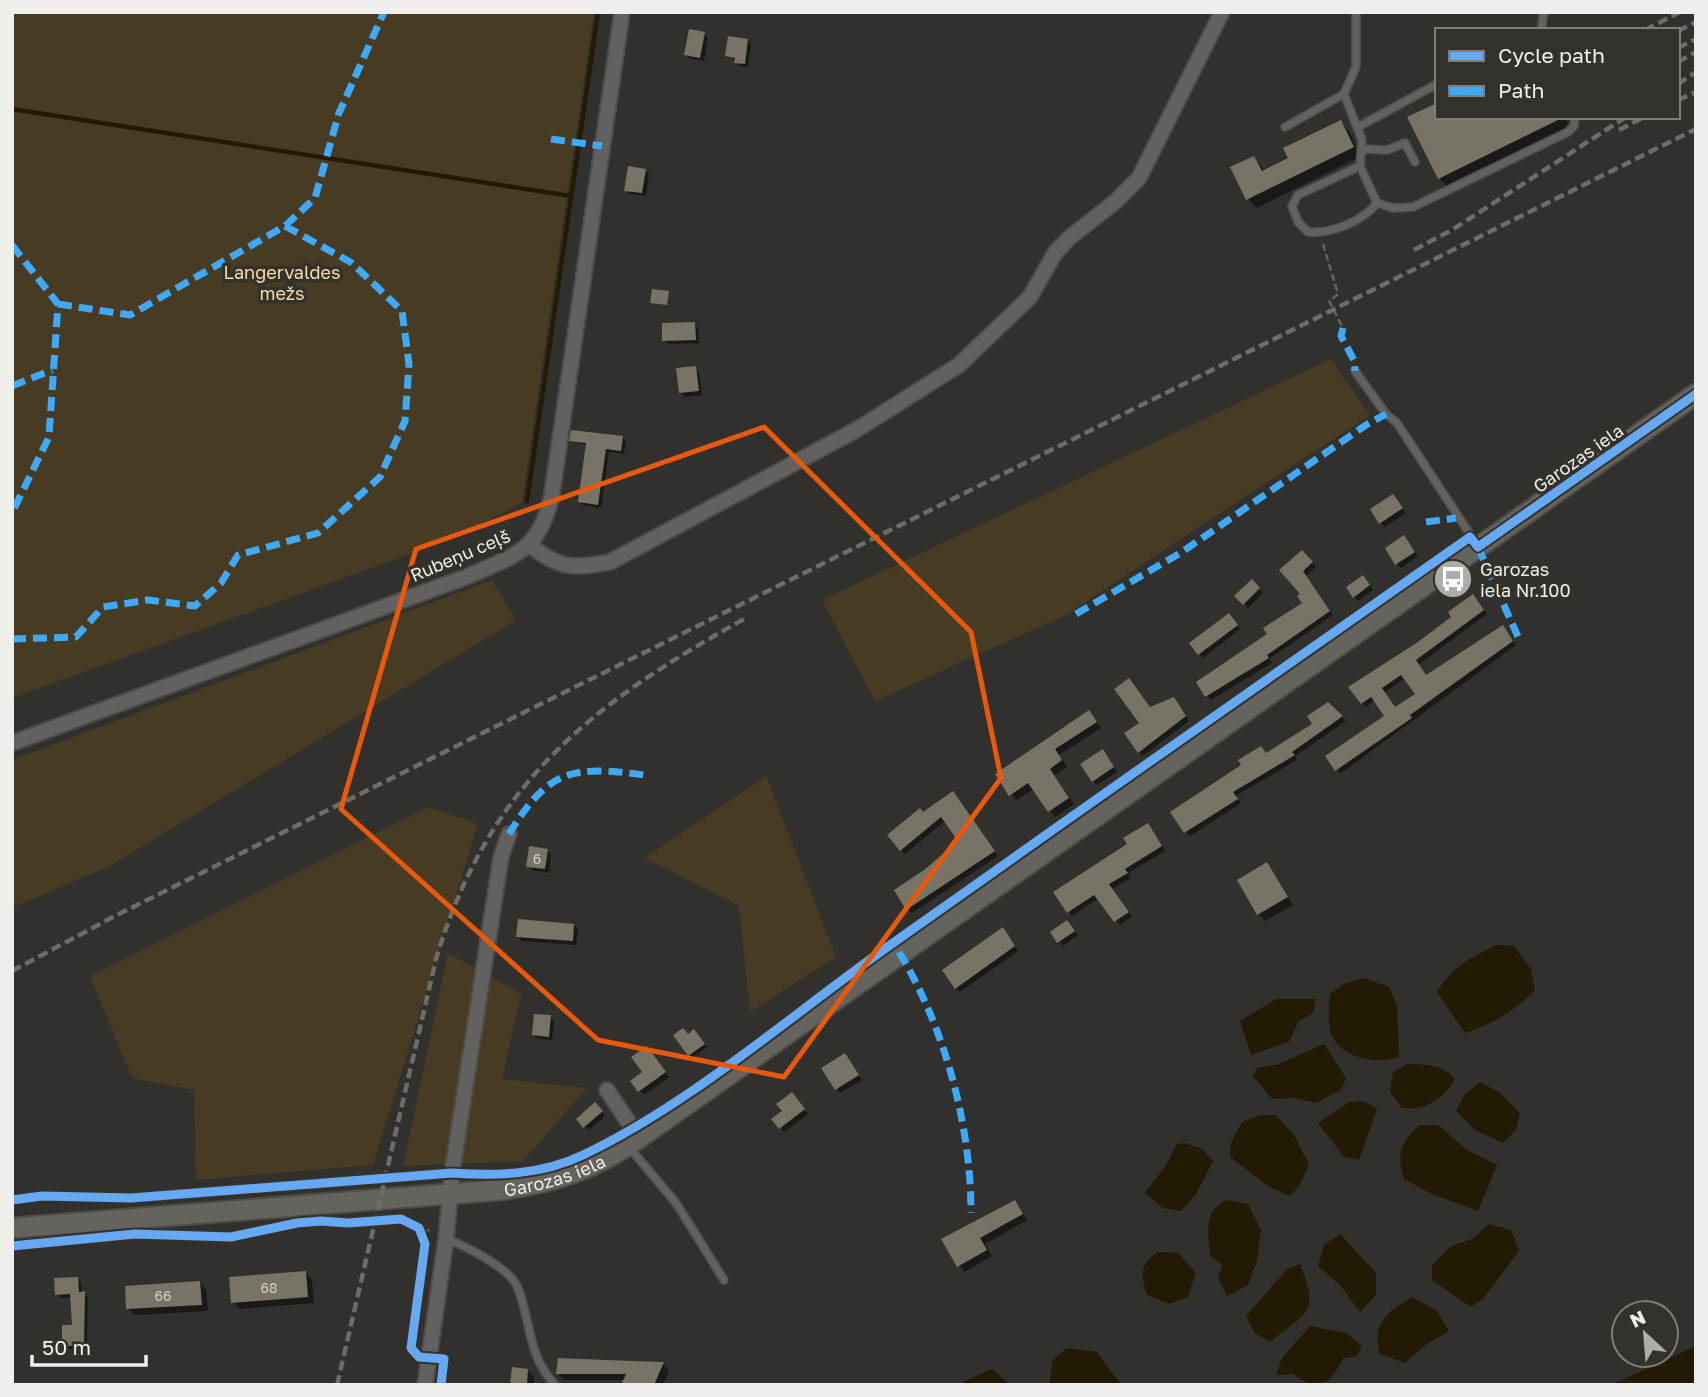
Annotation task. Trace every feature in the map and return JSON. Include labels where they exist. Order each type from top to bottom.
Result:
[{"type":"main road","name":"Garozas iela","points":[[12,1228],[500,1190],[559,1180],[590,1168],[634,1142],[1696,394]]},
{"type":"street","name":"Rubeņu ceļš","points":[[12,743],[466,577],[509,558],[529,544],[547,521],[552,494],[622,12]]},
{"type":"street","points":[[529,544],[548,560],[563,565],[582,567],[610,562],[856,430],[959,365],[1030,297],[1055,253],[1069,238],[1115,202],[1139,178],[1222,12]]},
{"type":"street","points":[[425,1385],[446,1239],[449,1194],[501,857],[509,834]]},
{"type":"street","points":[[607,1090],[634,1142]]},
{"type":"lane","points":[[1285,127],[1344,94],[1356,67],[1356,12]]},
{"type":"lane","points":[[1358,127],[1435,85]]},
{"type":"lane","points":[[1344,94],[1358,127],[1362,149],[1360,166],[1377,203],[1393,208],[1413,207],[1568,132],[1574,126],[1575,119]]},
{"type":"lane","points":[[1362,149],[1387,150],[1405,143],[1415,162]]},
{"type":"lane","points":[[1360,166],[1298,195],[1292,206],[1298,222],[1308,232],[1323,233],[1369,213],[1377,203]]},
{"type":"lane","points":[[1355,371],[1386,414],[1397,423],[1478,547]]},
{"type":"lane","points":[[634,1142],[724,1280]]},
{"type":"lane","points":[[446,1239],[471,1247],[516,1283],[539,1367],[555,1385]]},
{"type":"path","points":[[1323,233],[1323,248],[1338,294],[1329,300],[1343,328]]},
{"type":"path","points":[[419,1228],[425,1244]]},
{"type":"highlighted area","points":[[764,427],[971,632],[1001,778],[784,1077],[598,1040],[341,809],[416,549]]},
{"type":"green space","name":"Langervaldes mežs","points":[[12,12],[594,12],[522,503],[454,538],[12,698]]},
{"type":"green space","points":[[1331,359],[1370,415],[1064,616],[875,701],[822,600]]},
{"type":"green space","points":[[492,580],[516,620],[110,866],[12,908],[12,760]]},
{"type":"green space","points":[[766,776],[836,957],[750,1012],[739,906],[645,858]]},
{"type":"green space","points":[[428,807],[478,824],[373,1165],[196,1180],[194,1090],[132,1078],[90,976]]},
{"type":"green space","points":[[448,953],[521,994],[502,1079],[587,1088],[523,1161],[403,1166]]},
{"type":"shaded area","points":[[1496,945],[1514,946],[1531,969],[1535,990],[1503,1016],[1465,1033],[1437,992],[1463,964]]},
{"type":"shaded area","points":[[1364,978],[1389,987],[1397,1005],[1399,1057],[1370,1060],[1350,1054],[1335,1042],[1331,1033],[1330,994],[1344,984]]},
{"type":"shaded area","points":[[1276,999],[1316,999],[1313,1013],[1298,1022],[1290,1041],[1251,1055],[1240,1021]]},
{"type":"shaded area","points":[[1324,1044],[1346,1078],[1341,1090],[1316,1103],[1295,1098],[1272,1099],[1253,1076],[1257,1068],[1279,1064]]},
{"type":"shaded area","points":[[1407,1064],[1434,1066],[1455,1079],[1433,1102],[1419,1108],[1402,1108],[1390,1092],[1393,1072]]},
{"type":"shaded area","points":[[1480,1082],[1499,1092],[1520,1113],[1516,1130],[1503,1143],[1475,1130],[1456,1111],[1464,1095]]},
{"type":"shaded area","points":[[1363,1101],[1377,1109],[1359,1160],[1344,1157],[1318,1123],[1349,1102]]},
{"type":"shaded area","points":[[1260,1115],[1275,1115],[1294,1135],[1309,1164],[1300,1185],[1290,1196],[1268,1186],[1230,1157],[1231,1143],[1242,1122]]},
{"type":"shaded area","points":[[1420,1125],[1438,1125],[1467,1150],[1497,1165],[1478,1211],[1432,1194],[1404,1179],[1400,1163],[1402,1149],[1408,1137]]},
{"type":"shaded area","points":[[1185,1143],[1202,1149],[1213,1161],[1196,1194],[1181,1211],[1163,1208],[1145,1193],[1166,1165],[1177,1144]]},
{"type":"shaded area","points":[[1226,1200],[1248,1204],[1261,1230],[1257,1261],[1248,1285],[1227,1296],[1218,1278],[1222,1265],[1210,1255],[1208,1230],[1210,1217]]},
{"type":"shaded area","points":[[1489,1224],[1511,1230],[1519,1251],[1483,1299],[1471,1307],[1432,1280],[1432,1265],[1451,1246],[1472,1239]]},
{"type":"shaded area","points":[[1340,1234],[1376,1273],[1376,1295],[1360,1312],[1340,1285],[1318,1266],[1324,1245]]},
{"type":"shaded area","points":[[1157,1252],[1178,1253],[1196,1273],[1188,1297],[1169,1304],[1147,1295],[1143,1271],[1147,1262]]},
{"type":"shaded area","points":[[1300,1264],[1309,1293],[1306,1310],[1270,1342],[1255,1333],[1246,1316],[1287,1269]]},
{"type":"shaded area","points":[[1412,1297],[1437,1311],[1449,1331],[1424,1346],[1405,1363],[1380,1354],[1378,1334],[1389,1313]]},
{"type":"shaded area","points":[[1310,1326],[1346,1333],[1362,1346],[1357,1356],[1344,1358],[1328,1380],[1317,1385],[1293,1374],[1276,1375],[1282,1358]]},
{"type":"shaded area","points":[[1696,1346],[1696,1385],[1611,1385],[1646,1369],[1680,1369],[1680,1353]]},
{"type":"shaded area","points":[[1067,1348],[1097,1352],[1121,1385],[1049,1385],[1053,1360]]},
{"type":"shaded area","points":[[992,1369],[1010,1385],[964,1385],[965,1381]]},
{"type":"building","points":[[689,29],[705,32],[700,58],[684,55]]},
{"type":"building","points":[[728,36],[748,39],[745,64],[734,63],[735,58],[725,56]]},
{"type":"building","points":[[1435,104],[1435,119],[1560,119],[1438,179],[1407,117]]},
{"type":"building","points":[[1341,120],[1354,147],[1246,200],[1230,167],[1254,156],[1262,171],[1288,158],[1283,148]]},
{"type":"building","points":[[628,166],[646,169],[642,193],[624,191]]},
{"type":"building","points":[[652,289],[669,291],[667,305],[650,303]]},
{"type":"building","points":[[695,322],[696,340],[662,341],[662,323]]},
{"type":"building","points":[[696,366],[699,391],[679,393],[676,368]]},
{"type":"building","points":[[571,430],[623,436],[621,451],[606,449],[598,505],[578,502],[586,443],[569,441]]},
{"type":"building","points":[[1393,494],[1403,508],[1379,524],[1370,509]]},
{"type":"building","points":[[1404,535],[1415,552],[1395,565],[1385,548]]},
{"type":"building","points":[[1302,550],[1313,562],[1303,571],[1330,611],[1267,655],[1269,658],[1205,697],[1196,682],[1267,634],[1263,628],[1302,603],[1297,596],[1300,594],[1279,570]]},
{"type":"building","points":[[1363,575],[1370,585],[1353,598],[1346,587]]},
{"type":"building","points":[[1252,579],[1260,588],[1243,605],[1234,596]]},
{"type":"building","points":[[1473,594],[1484,610],[1416,660],[1426,675],[1503,625],[1513,641],[1410,715],[1412,718],[1335,771],[1325,756],[1384,716],[1371,697],[1361,704],[1348,687],[1418,642],[1451,617],[1448,612]],"holes":[[[1401,675],[1415,694],[1395,707],[1382,688]]]},
{"type":"building","points":[[1229,613],[1238,625],[1198,655],[1189,643]]},
{"type":"building","points":[[1129,678],[1150,707],[1174,697],[1186,716],[1138,753],[1124,733],[1139,723],[1114,689]]},
{"type":"building","points":[[1328,702],[1343,716],[1292,752],[1295,755],[1233,792],[1238,799],[1184,833],[1170,812],[1241,765],[1238,760],[1261,746],[1266,753],[1312,724],[1307,716]]},
{"type":"building","points":[[1089,710],[1097,722],[1055,749],[1062,760],[1050,769],[1069,798],[1048,812],[1028,783],[1009,796],[995,774]]},
{"type":"building","points":[[1103,749],[1114,767],[1092,782],[1080,764]]},
{"type":"building","points":[[953,791],[995,851],[906,910],[894,890],[924,870],[958,841],[941,817],[900,851],[887,835],[920,808],[923,812]]},
{"type":"building","points":[[1148,823],[1162,846],[1125,869],[1128,873],[1109,884],[1129,912],[1114,922],[1094,895],[1067,913],[1053,892],[1127,844],[1123,838]]},
{"type":"building","points":[[529,846],[548,849],[545,869],[526,867]]},
{"type":"building","points":[[1267,862],[1288,897],[1257,915],[1237,880]]},
{"type":"building","points":[[518,919],[574,924],[573,941],[516,937]]},
{"type":"building","points":[[1067,920],[1075,931],[1057,943],[1050,932]]},
{"type":"building","points":[[1003,927],[1015,946],[955,989],[942,970]]},
{"type":"building","points":[[534,1014],[551,1015],[549,1037],[532,1035]]},
{"type":"building","points":[[683,1028],[688,1034],[694,1029],[705,1044],[688,1056],[673,1035]]},
{"type":"building","points":[[647,1046],[666,1072],[638,1092],[630,1081],[642,1072],[631,1057]]},
{"type":"building","points":[[845,1053],[859,1075],[835,1090],[821,1068]]},
{"type":"building","points":[[792,1092],[805,1109],[779,1129],[771,1119],[782,1111],[776,1104]]},
{"type":"building","points":[[595,1102],[603,1111],[583,1128],[576,1119]]},
{"type":"building","points":[[1015,1200],[1023,1214],[980,1238],[987,1250],[957,1267],[941,1239]]},
{"type":"building","points":[[306,1271],[308,1297],[231,1303],[229,1277]]},
{"type":"building","points":[[78,1277],[79,1292],[85,1291],[84,1346],[62,1346],[62,1325],[72,1325],[70,1294],[55,1295],[54,1278]]},
{"type":"building","points":[[200,1281],[202,1305],[126,1309],[125,1286]]},
{"type":"building","points":[[558,1358],[664,1362],[654,1385],[621,1385],[626,1374],[556,1374]]},
{"type":"building","points":[[512,1367],[528,1369],[527,1385],[510,1385]]},
{"type":"waterway","points":[[527,501],[598,12]]},
{"type":"waterway","points":[[12,109],[571,196]]},
{"type":"railway","points":[[1649,28],[1680,12]]},
{"type":"railway","points":[[1680,30],[1696,22]]},
{"type":"railway","points":[[1680,47],[1696,39]]},
{"type":"railway","points":[[1680,61],[1696,52]]},
{"type":"railway","points":[[1680,83],[1696,72]]},
{"type":"railway","points":[[1680,99],[1696,92]]},
{"type":"railway","points":[[1414,250],[1452,230],[1623,119]]},
{"type":"railway","points":[[1619,130],[1640,119]]},
{"type":"railway","points":[[12,971],[115,916],[1696,129]]},
{"type":"railway","points":[[337,1385],[436,959],[458,897],[485,844],[516,797],[552,755],[593,718],[638,684],[744,619]]},
{"type":"marked path","points":[[58,304],[130,315],[285,226],[315,198],[339,113],[384,12]]},
{"type":"marked path","points":[[551,139],[602,146]]},
{"type":"marked path","points":[[12,639],[76,637],[103,607],[148,600],[195,606],[221,583],[238,555],[318,533],[380,477],[405,421],[409,364],[402,311],[352,263],[285,226]]},
{"type":"marked path","points":[[12,245],[58,304],[49,437],[12,513]]},
{"type":"marked path","points":[[1343,328],[1341,336],[1355,362],[1355,371]]},
{"type":"marked path","points":[[12,386],[52,370]]},
{"type":"marked path","points":[[1076,614],[1182,552],[1386,414]]},
{"type":"marked path","points":[[1426,522],[1456,518]]},
{"type":"marked path","points":[[1478,547],[1519,639]]},
{"type":"marked path","points":[[509,834],[536,796],[564,777],[579,772],[598,771],[644,775]]},
{"type":"marked path","points":[[899,952],[930,1012],[952,1078],[966,1146],[971,1213]]},
{"type":"cycle path","points":[[12,1200],[42,1196],[131,1198],[452,1173],[519,1173],[551,1167],[583,1155],[662,1111],[700,1085],[886,948],[1470,537],[1478,547],[1696,394]]},
{"type":"cycle path","points":[[12,1246],[135,1234],[231,1237],[297,1223],[401,1219],[419,1228],[425,1244],[411,1348],[419,1357],[444,1359],[441,1385]]},
{"type":"place","name":"Garozas iela Nr.100","points":[[1453,579]]}]
